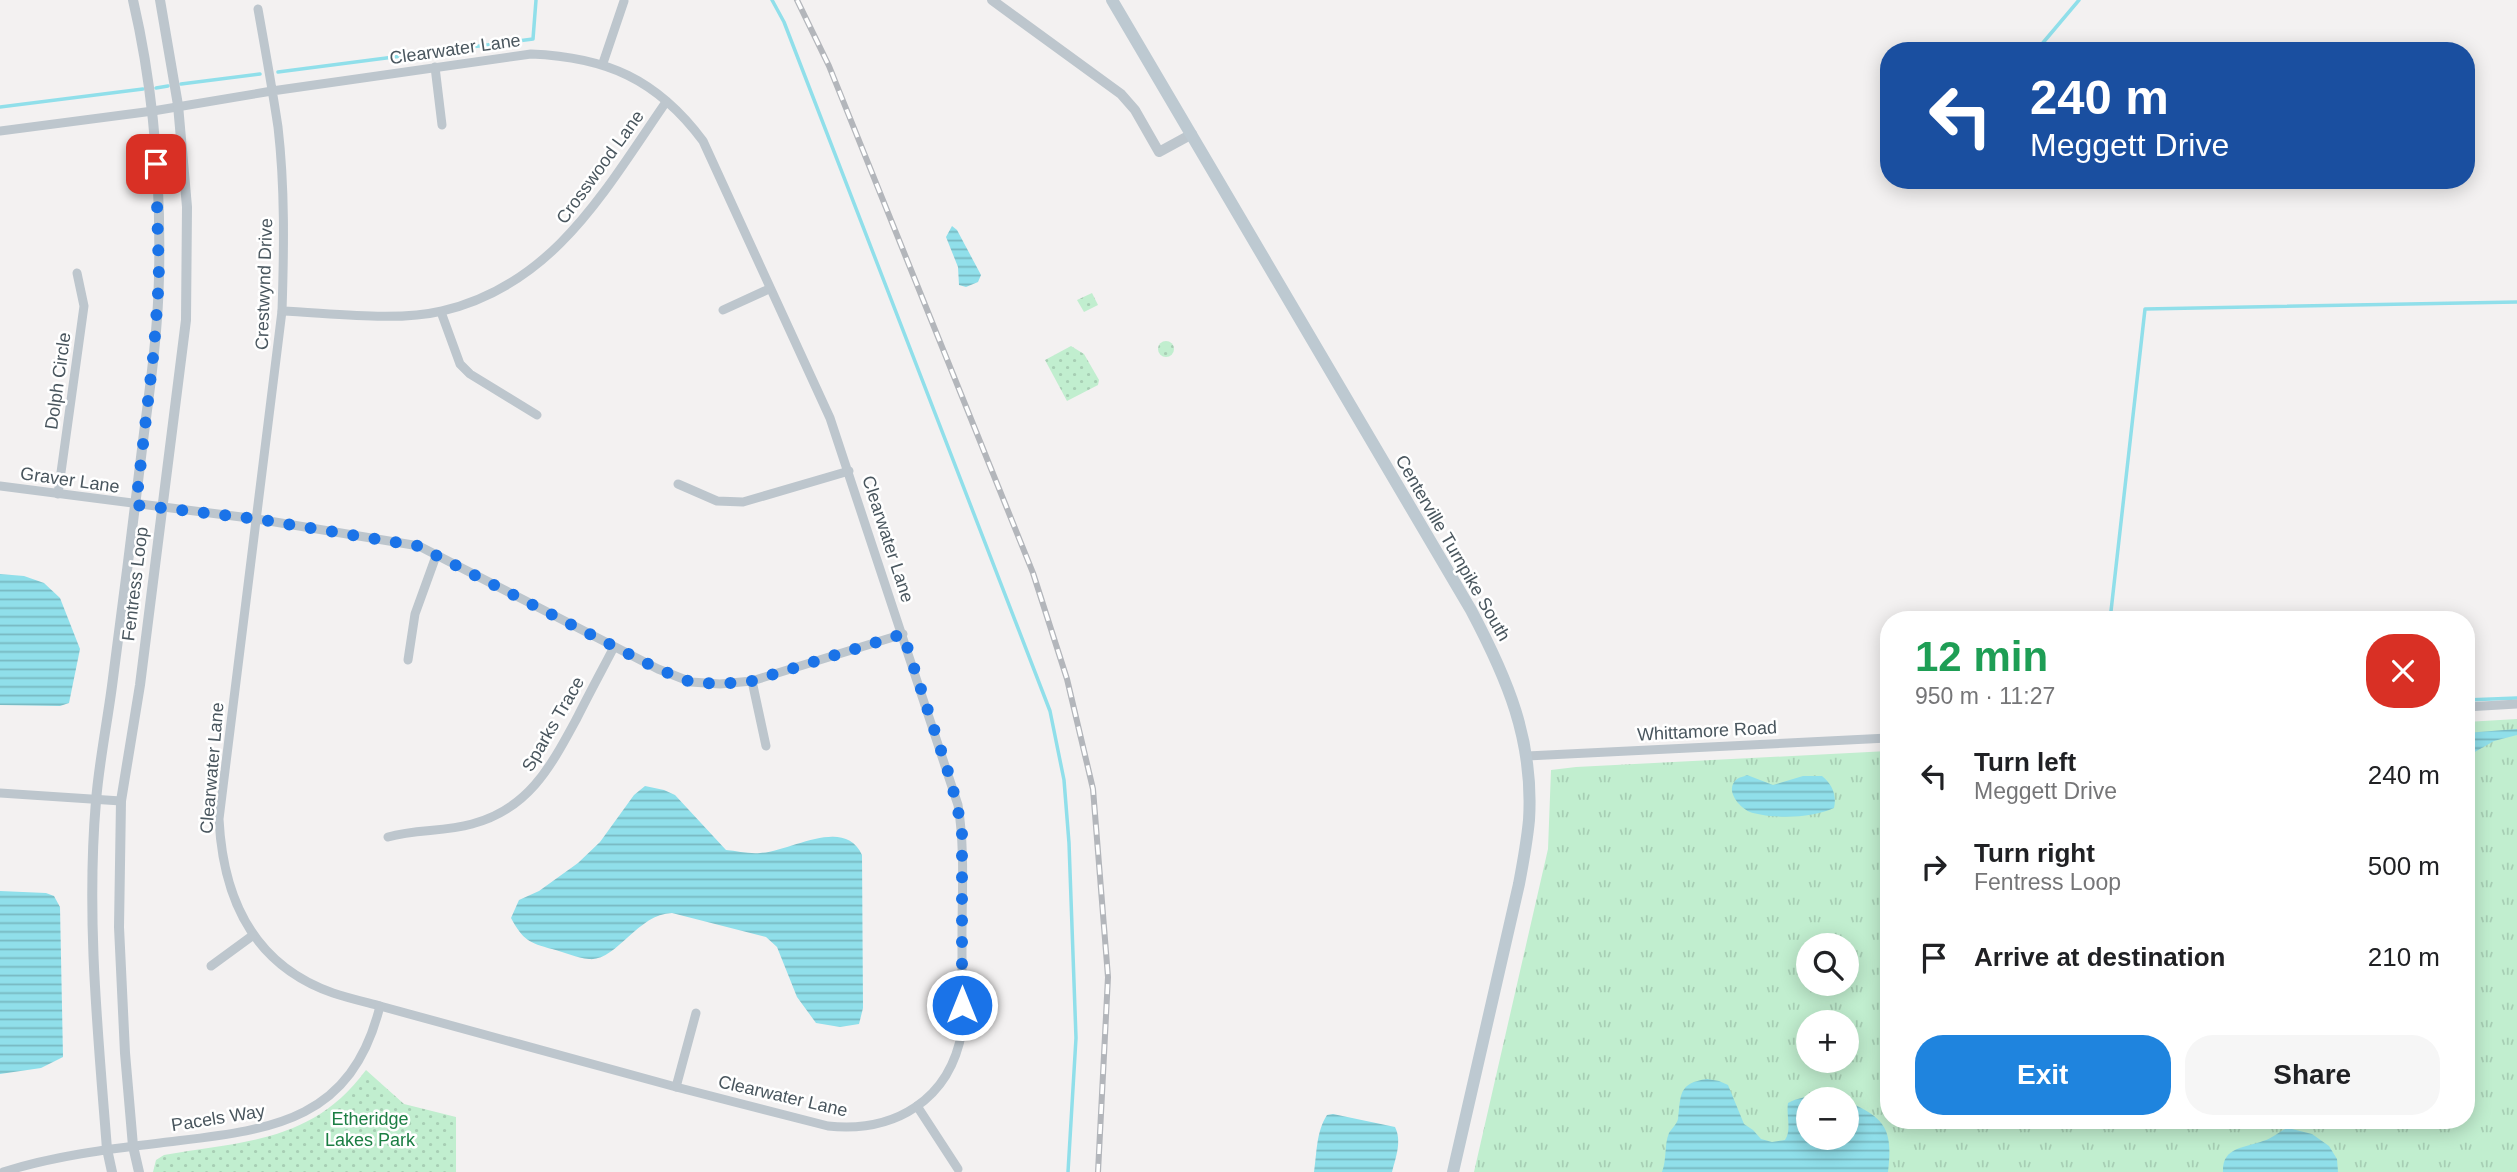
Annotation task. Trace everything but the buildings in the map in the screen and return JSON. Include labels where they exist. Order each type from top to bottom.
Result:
[{"type":"main road","name":"Centerville Turnpike South","points":[[1112,0],[1476,621],[1516,707],[1527,756],[1529,806],[1524,855],[1453,1172]]},
{"type":"street","name":"Fentress Loop","points":[[112,1172],[107,1149],[93,970],[96,801],[136,505],[154,349],[159,279],[159,216],[153,111],[142,38],[133,0]]},
{"type":"street","name":"Fentress Loop","points":[[139,1172],[133,1146],[125,1053],[120,927],[121,801],[140,685],[186,320],[187,207],[178,106],[160,0]]},
{"type":"street","points":[[992,0],[1121,94],[1135,110],[1159,152],[1192,134]]},
{"type":"street","points":[[603,64],[624,1]]},
{"type":"street","name":"Crestwynd Drive","points":[[257,519],[282,311],[282,187],[278,129],[258,9]]},
{"type":"street","name":"Clearwater Lane","points":[[0,131],[153,111],[531,54],[557,55],[603,64],[643,83],[687,120],[703,141],[830,418],[951,781],[962,828],[962,1030],[947,1074],[931,1094],[917,1107],[895,1120],[851,1128],[828,1126],[332,993],[309,982],[280,962],[253,936],[237,908],[220,849],[219,819],[257,519]]},
{"type":"street","points":[[435,67],[442,125]]},
{"type":"street","name":"Crosswood Lane","points":[[282,311],[403,316],[441,312],[502,289],[521,278],[564,242],[586,218],[666,102]]},
{"type":"street","name":"Dolph Circle","points":[[58,494],[84,306],[77,273]]},
{"type":"street","points":[[723,310],[769,289]]},
{"type":"street","points":[[441,312],[452,346],[465,369],[537,415]]},
{"type":"street","points":[[678,484],[717,501],[743,502],[849,471]]},
{"type":"street","name":"Graver Lane","points":[[0,486],[257,519],[418,546],[614,647],[691,682],[720,684],[752,681],[903,634]]},
{"type":"street","points":[[408,660],[415,614],[436,556]]},
{"type":"street","name":"Sparks Trace","points":[[388,836],[407,831],[450,829],[473,824],[494,816],[532,790],[558,752],[614,647]]},
{"type":"street","points":[[752,681],[766,746]]},
{"type":"street","points":[[2475,706],[2517,704]]},
{"type":"street","name":"Whittamore Road","points":[[1527,756],[1880,738]]},
{"type":"street","points":[[0,793],[121,801]]},
{"type":"street","points":[[211,966],[253,936]]},
{"type":"street","name":"Pacels Way","points":[[3,1172],[107,1149],[254,1130],[287,1121],[326,1098],[345,1080],[373,1035],[380,1006]]},
{"type":"street","points":[[676,1087],[696,1013]]},
{"type":"street","points":[[917,1107],[958,1169]]},
{"type":"green space","points":[[1092,293],[1098,305],[1084,312],[1077,300]]},
{"type":"green space","points":[[1163,341],[1169,341],[1174,349],[1172,355],[1163,357],[1158,352],[1158,346]]},
{"type":"green space","points":[[1071,346],[1084,354],[1099,380],[1098,385],[1067,401],[1045,360]]},
{"type":"green space","points":[[2517,719],[2517,1172],[1474,1172],[1548,849],[1551,770],[1880,751],[1880,1129],[2475,1129],[2475,721]]},
{"type":"green space","name":"Etheridge Lakes Park","points":[[366,1070],[404,1104],[456,1117],[456,1172],[153,1172],[156,1160],[164,1155],[250,1141],[300,1125],[323,1112],[345,1094]]},
{"type":"water","points":[[952,226],[957,230],[981,275],[978,282],[966,287],[959,285],[958,267],[946,237]]},
{"type":"water","points":[[0,574],[24,576],[44,583],[60,598],[80,649],[69,703],[60,706],[0,705]]},
{"type":"water","points":[[2517,729],[2517,735],[2494,741],[2475,752],[2475,732]]},
{"type":"water","points":[[1747,775],[1773,785],[1803,776],[1822,776],[1833,790],[1834,808],[1816,814],[1794,816],[1753,813],[1739,804],[1732,789],[1737,779]]},
{"type":"water","points":[[645,786],[675,795],[726,850],[760,853],[830,837],[843,838],[854,844],[862,855],[863,1008],[859,1024],[840,1027],[816,1023],[797,997],[777,947],[766,937],[672,913],[659,915],[648,921],[599,958],[575,956],[538,945],[523,936],[511,918],[519,900],[539,891],[578,863],[600,842],[634,795]]},
{"type":"water","points":[[0,891],[46,893],[54,896],[60,907],[63,1057],[41,1068],[0,1074]]},
{"type":"water","points":[[1707,1079],[1728,1085],[1744,1124],[1761,1139],[1772,1142],[1785,1140],[1788,1131],[1788,1103],[1796,1099],[1796,1150],[1859,1150],[1859,1107],[1878,1120],[1880,1129],[1885,1129],[1889,1145],[1888,1172],[1662,1172],[1667,1138],[1677,1121],[1683,1092],[1691,1084]]},
{"type":"water","points":[[1327,1115],[1395,1127],[1398,1143],[1392,1172],[1314,1172],[1321,1128]]},
{"type":"water","points":[[2286,1129],[2312,1134],[2329,1146],[2337,1159],[2338,1172],[2223,1172],[2230,1153],[2266,1140]]},
{"type":"waterway","points":[[278,72],[533,39],[536,0]]},
{"type":"waterway","points":[[772,0],[784,22],[1050,711],[1064,780],[1069,843],[1076,1038],[1068,1172]]},
{"type":"waterway","points":[[2044,42],[2079,0]]},
{"type":"waterway","points":[[181,84],[260,74]]},
{"type":"waterway","points":[[156,88],[168,86]]},
{"type":"waterway","points":[[0,107],[143,89]]},
{"type":"waterway","points":[[2111,611],[2145,309],[2517,302]]},
{"type":"waterway","points":[[2475,700],[2517,698]]},
{"type":"railway","points":[[797,0],[829,66],[1033,573],[1067,679],[1093,789],[1108,977],[1098,1172]]},
{"type":"route","points":[[156,164],[159,279],[154,349],[136,505],[257,519],[418,546],[658,669],[691,682],[720,684],[752,681],[903,634],[951,781],[962,828],[962,1005]]}]
